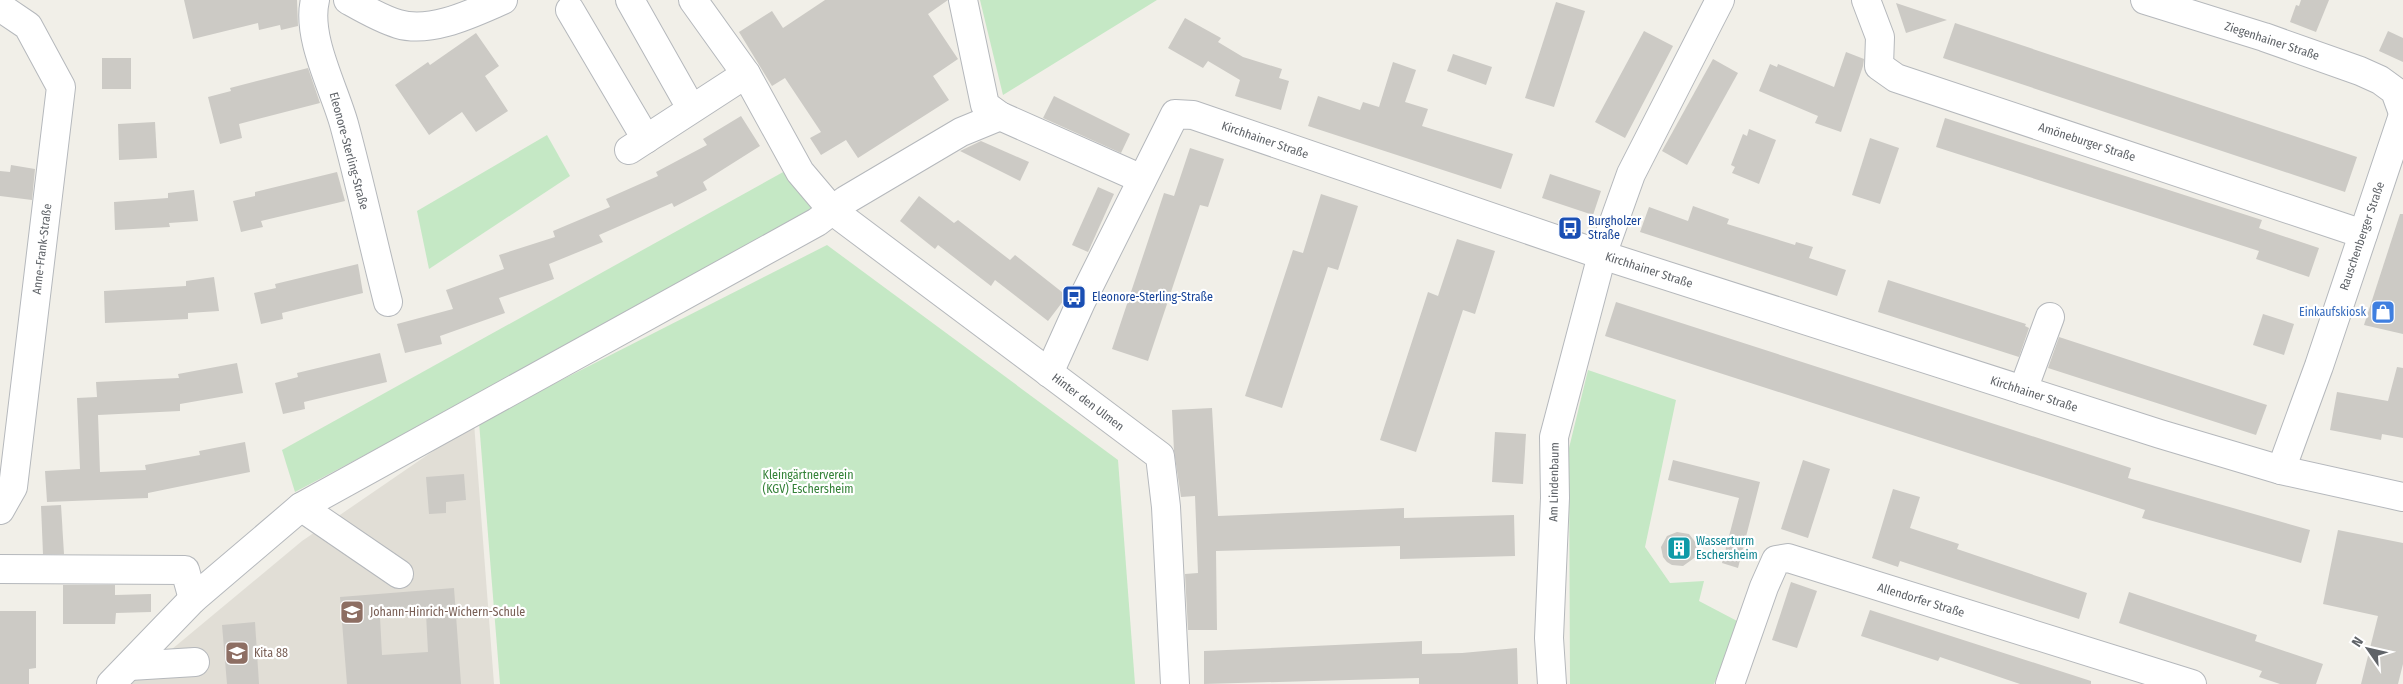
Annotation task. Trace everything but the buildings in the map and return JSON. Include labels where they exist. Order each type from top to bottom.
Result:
[{"type":"street","name":"Eleonore-Sterling-Straße","points":[[315,0],[313,8],[315,36],[344,123],[388,302]]},
{"type":"street","points":[[348,0],[399,24],[431,25],[458,19],[503,0]]},
{"type":"street","points":[[630,0],[691,108]]},
{"type":"street","points":[[693,0],[746,74],[800,172],[833,212]]},
{"type":"street","points":[[963,0],[985,105],[1000,116],[1142,179]]},
{"type":"street","points":[[1602,255],[1631,174],[1720,0]]},
{"type":"street","name":"Amöneburger Straße","points":[[1866,0],[1880,37],[1879,66],[1896,78],[2363,234]]},
{"type":"street","name":"Ziegenhainer Straße","points":[[2145,0],[2264,37],[2360,71],[2380,80],[2401,104]]},
{"type":"street","name":"Anne-Frank-Straße","points":[[0,7],[28,26],[61,87],[13,486],[0,510]]},
{"type":"street","points":[[570,10],[637,144],[746,74]]},
{"type":"street","name":"Rauschenberger Straße","points":[[2281,470],[2319,366],[2363,234],[2401,104]]},
{"type":"street","name":"Kirchhainer Straße","points":[[1049,373],[1175,114],[1193,115],[1602,255],[2024,390],[2281,470],[2403,497]]},
{"type":"street","points":[[120,675],[193,599],[301,507],[833,212],[846,200],[961,132],[1000,116]]},
{"type":"street","name":"Hinter den Ulmen","points":[[833,212],[1160,456],[1166,507],[1175,684]]},
{"type":"street","name":"Am Lindenbaum","points":[[1552,684],[1549,638],[1555,498],[1554,437],[1602,255]]},
{"type":"street","points":[[2024,390],[2050,317]]},
{"type":"street","points":[[301,507],[399,574]]},
{"type":"street","name":"Allendorfer Straße","points":[[1730,684],[1772,568],[1776,560],[1788,558],[2192,684]]},
{"type":"street","points":[[0,569],[185,570],[193,599]]},
{"type":"street","points":[[120,675],[196,662]]},
{"type":"shaded area","name":"Johann-Hinrich-Wichern-Schule","points":[[474,423],[494,684],[130,684],[302,541]]},
{"type":"green space","points":[[980,0],[1157,0],[1003,95]]},
{"type":"green space","points":[[547,135],[570,176],[429,269],[417,211]]},
{"type":"green space","points":[[785,171],[821,214],[295,492],[282,450]]},
{"type":"green space","name":"Kleingärtnerverein (KGV) Eschersheim","points":[[827,245],[1118,460],[1135,684],[500,684],[479,422]]},
{"type":"green space","points":[[1588,370],[1676,400],[1645,547],[1670,583],[1704,581],[1699,601],[1739,622],[1714,684],[1570,684],[1569,448]]},
{"type":"place","name":"Burgholzer Straße","points":[[1570,228]]},
{"type":"place","name":"Eleonore-Sterling-Straße","points":[[1074,297]]},
{"type":"place","name":"Einkaufskiosk","points":[[2383,312]]},
{"type":"place","name":"Wasserturm Eschersheim","points":[[1679,548]]},
{"type":"place","name":"Johann-Hinrich-Wichern-Schule","points":[[352,612]]},
{"type":"place","name":"Kita 88","points":[[237,653]]}]
